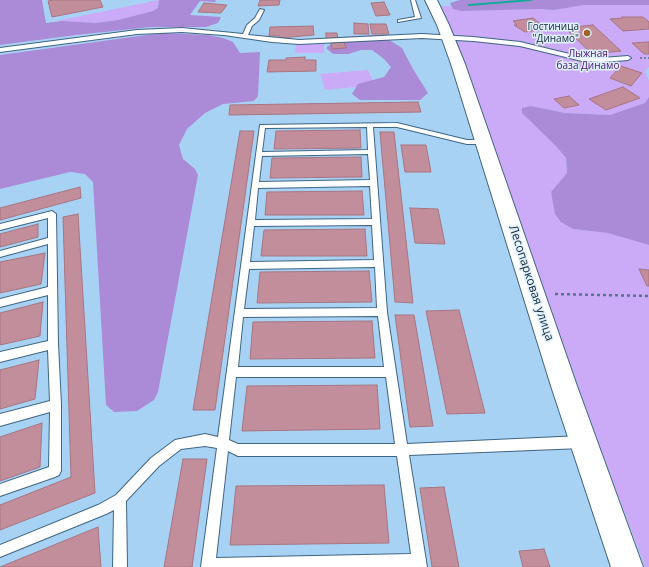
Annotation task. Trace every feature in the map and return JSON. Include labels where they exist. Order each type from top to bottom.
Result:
[{"type":"street","name":"Лесопарковая улица","points":[[431,0],[448,37],[627,567]]},
{"type":"lane","points":[[400,21],[418,18],[413,0]]},
{"type":"lane","points":[[246,36],[250,26],[257,20],[262,10]]},
{"type":"lane","points":[[0,50],[163,30],[203,31],[299,42],[422,36],[448,37],[520,44],[582,60],[628,58]]},
{"type":"lane","points":[[370,125],[382,312],[420,564],[208,566],[262,126],[370,125],[397,125],[467,142],[483,142]]},
{"type":"lane","points":[[259,154],[372,152]]},
{"type":"lane","points":[[255,185],[374,183]]},
{"type":"lane","points":[[0,227],[52,214],[53,344],[56,405],[55,471],[0,490]]},
{"type":"lane","points":[[250,223],[376,222]]},
{"type":"lane","points":[[0,254],[52,240]]},
{"type":"lane","points":[[245,266],[379,263]]},
{"type":"lane","points":[[0,303],[53,290]]},
{"type":"lane","points":[[239,313],[382,312]]},
{"type":"lane","points":[[0,358],[53,344]]},
{"type":"lane","points":[[232,372],[390,372]]},
{"type":"lane","points":[[0,420],[56,405]]},
{"type":"lane","points":[[0,551],[102,510],[120,499],[155,462],[179,444],[205,440],[223,443],[238,450],[403,450],[584,442]]},
{"type":"lane","points":[[120,499],[120,567]]},
{"type":"path","points":[[534,294],[649,296]]},
{"type":"green space","points":[[159,0],[158,8],[153,11],[118,20],[96,23],[56,21]]},
{"type":"green space","name":"Лыжная база Динамо","points":[[584,5],[649,5],[649,67],[645,71],[649,81],[649,97],[645,103],[610,115],[565,113],[531,106],[523,108],[522,113],[556,146],[566,158],[567,173],[551,193],[573,229],[608,233],[649,245],[649,567],[645,567],[603,455],[523,233],[462,54],[440,6],[451,6],[453,9],[461,11],[554,10]]},
{"type":"green space","points":[[324,43],[324,53],[295,53],[296,44]]},
{"type":"green space","points":[[368,70],[375,85],[325,90],[320,74]]},
{"type":"shaded area","points":[[0,0],[42,0],[46,23],[62,21],[96,23],[118,20],[153,11],[158,8],[159,0],[215,0],[216,2],[200,1],[190,15],[221,17],[218,23],[206,27],[151,27],[0,45]]},
{"type":"shaded area","points":[[460,0],[649,0],[649,5],[584,5],[554,10],[461,11],[453,9],[450,3]]},
{"type":"shaded area","points":[[161,33],[208,35],[233,42],[240,53],[260,52],[258,96],[254,101],[223,104],[205,113],[187,129],[179,145],[183,159],[195,169],[198,175],[158,392],[154,400],[137,411],[114,412],[106,405],[93,182],[85,174],[70,172],[0,189],[0,55]]},
{"type":"shaded area","points":[[383,36],[402,48],[428,93],[420,100],[360,100],[352,94],[358,84],[384,77],[391,67],[384,59],[372,50],[361,50],[348,54],[333,54],[326,48],[340,37]]},
{"type":"shaded area","points":[[649,97],[649,245],[608,233],[573,229],[561,222],[555,214],[551,192],[567,173],[566,158],[556,146],[522,113],[522,108],[531,106],[565,113],[610,115],[645,103]]},
{"type":"building","points":[[100,0],[103,7],[52,17],[48,1]]},
{"type":"building","points":[[260,0],[280,0],[279,5],[258,6]]},
{"type":"building","points":[[384,2],[390,15],[376,16],[371,3]]},
{"type":"building","points":[[204,3],[227,5],[221,13],[198,12]]},
{"type":"building","points":[[622,17],[643,17],[649,22],[649,29],[623,31],[610,19],[623,18]]},
{"type":"building","points":[[533,18],[546,29],[525,32],[514,25],[517,25],[513,21]]},
{"type":"building","points":[[354,23],[368,24],[369,34],[354,34]]},
{"type":"building","points":[[370,24],[386,24],[389,34],[372,34]]},
{"type":"building","points":[[593,25],[621,51],[592,54],[565,28]]},
{"type":"building","points":[[313,26],[314,35],[280,38],[280,36],[269,36],[270,27]]},
{"type":"building","points":[[326,33],[337,33],[338,39],[326,39]]},
{"type":"building","points":[[344,42],[346,48],[332,49],[331,43]]},
{"type":"building","points":[[649,42],[649,54],[644,54],[632,43]]},
{"type":"building","points":[[305,57],[305,60],[316,60],[316,71],[267,72],[269,60],[286,60],[286,58]]},
{"type":"building","points":[[621,66],[642,73],[631,86],[610,78]]},
{"type":"building","points":[[623,87],[640,98],[606,110],[589,99]]},
{"type":"building","points":[[569,96],[579,105],[564,108],[554,99]]},
{"type":"building","points":[[418,102],[421,112],[229,115],[230,105]]},
{"type":"building","points":[[360,130],[361,148],[274,149],[276,131]]},
{"type":"building","points":[[240,131],[254,131],[215,410],[193,410]]},
{"type":"building","points":[[380,132],[394,132],[413,303],[395,302]]},
{"type":"building","points":[[401,145],[426,145],[431,172],[405,172]]},
{"type":"building","points":[[361,157],[362,177],[270,178],[272,158]]},
{"type":"building","points":[[80,187],[81,198],[0,220],[0,208]]},
{"type":"building","points":[[362,191],[364,215],[265,215],[267,192]]},
{"type":"building","points":[[410,208],[438,209],[445,244],[415,243]]},
{"type":"building","points":[[78,214],[95,493],[0,530],[0,505],[71,477],[63,217]]},
{"type":"building","points":[[38,224],[38,237],[0,247],[0,234]]},
{"type":"building","points":[[365,229],[367,256],[261,256],[264,230]]},
{"type":"building","points":[[45,253],[41,284],[0,293],[0,262]]},
{"type":"building","points":[[639,269],[649,270],[649,286],[647,286]]},
{"type":"building","points":[[369,271],[372,302],[257,303],[260,272]]},
{"type":"building","points":[[43,302],[40,336],[0,345],[0,313]]},
{"type":"building","points":[[459,310],[485,413],[447,414],[426,311]]},
{"type":"building","points":[[395,315],[414,315],[433,426],[410,427]]},
{"type":"building","points":[[372,321],[375,358],[250,359],[253,322]]},
{"type":"building","points":[[39,360],[35,399],[0,409],[0,370]]},
{"type":"building","points":[[377,385],[380,429],[242,431],[247,386]]},
{"type":"building","points":[[42,423],[40,467],[0,481],[0,437]]},
{"type":"building","points":[[183,459],[207,459],[192,567],[164,567]]},
{"type":"building","points":[[384,485],[389,543],[230,545],[236,486]]},
{"type":"building","points":[[444,487],[459,567],[432,567],[420,488]]},
{"type":"building","points":[[98,527],[101,567],[0,567]]},
{"type":"building","points":[[544,549],[550,567],[523,567],[519,551]]},
{"type":"waterway","points":[[469,5],[531,0]]},
{"type":"place","name":"Гостиница \"Динамо\"","points":[[587,33]]}]
